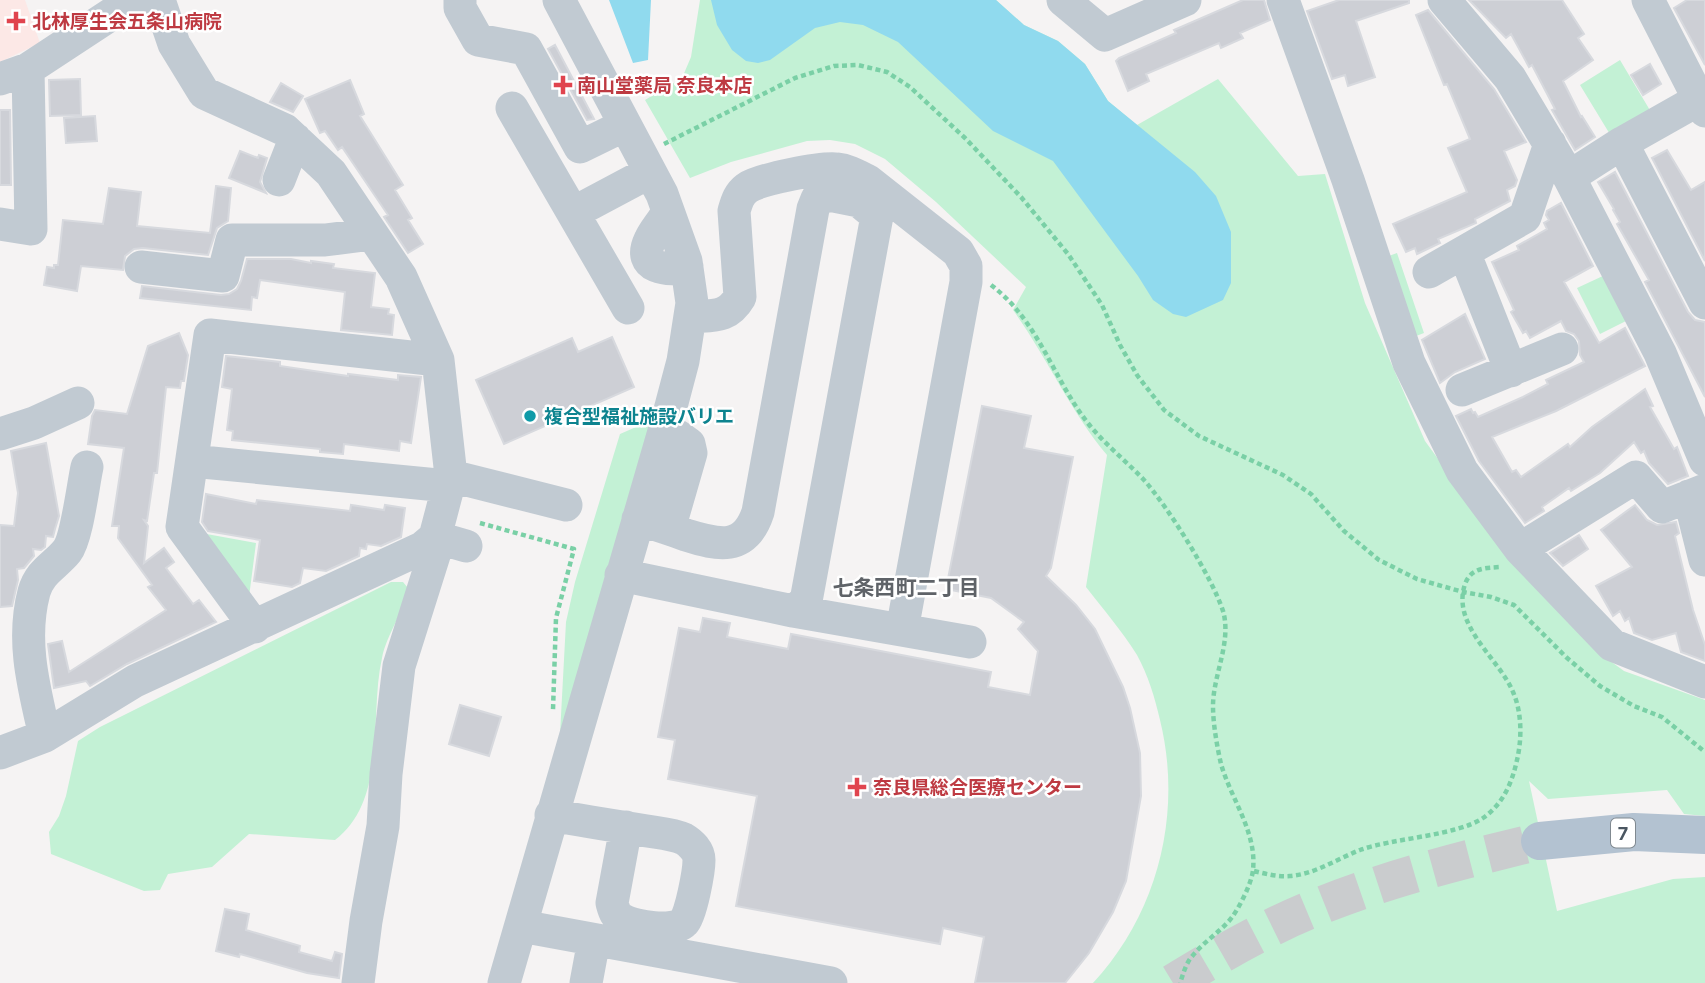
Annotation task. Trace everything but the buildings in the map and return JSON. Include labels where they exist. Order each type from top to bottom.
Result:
[{"type":"main road","name":"7","points":[[1540,841],[1634,832],[1705,835]]},
{"type":"street","points":[[0,224],[31,229],[14,74],[133,0]]},
{"type":"street","points":[[159,0],[174,44],[204,93],[285,130],[331,173],[401,277],[438,360],[450,481],[435,537],[435,552],[399,666],[386,774],[383,826],[358,983]]},
{"type":"street","points":[[460,0],[460,8],[478,40],[526,49],[580,147],[625,125]]},
{"type":"street","points":[[504,983],[664,432],[683,361],[692,303],[687,268],[657,268],[648,258],[650,237],[662,224],[668,211],[559,0]]},
{"type":"street","points":[[1063,0],[1105,36],[1185,0]]},
{"type":"street","points":[[1283,0],[1348,180],[1409,363],[1462,471],[1528,557],[1612,645],[1705,682]]},
{"type":"street","points":[[1444,0],[1510,78],[1569,177],[1660,353],[1705,460]]},
{"type":"street","points":[[1569,177],[1622,142],[1702,106],[1648,0]]},
{"type":"street","points":[[513,108],[628,308]]},
{"type":"street","points":[[279,180],[295,139]]},
{"type":"street","points":[[1622,142],[1705,303]]},
{"type":"street","points":[[1429,272],[1525,217],[1550,144]]},
{"type":"street","points":[[573,213],[646,164]]},
{"type":"street","points":[[690,317],[724,314],[733,310],[740,297],[734,211],[737,198],[759,182],[837,169],[868,181],[958,252],[966,266],[964,294],[902,630]]},
{"type":"street","points":[[638,519],[711,543],[726,544],[739,540],[753,526],[758,512],[813,209],[817,199],[824,194],[859,201],[877,216],[806,601],[793,611]]},
{"type":"street","points":[[141,267],[223,276],[232,240],[324,240],[372,234]]},
{"type":"street","points":[[1464,252],[1511,370]]},
{"type":"street","points":[[255,627],[182,527],[210,335],[438,360]]},
{"type":"street","points":[[1462,390],[1562,349]]},
{"type":"street","points":[[0,434],[78,403]]},
{"type":"street","points":[[664,432],[678,436],[689,444],[691,453],[669,529]]},
{"type":"street","points":[[192,461],[450,481],[566,505]]},
{"type":"street","points":[[45,736],[29,662],[29,627],[34,591],[43,574],[68,550],[87,467]]},
{"type":"street","points":[[1528,557],[1636,477],[1662,507],[1697,493],[1705,560]]},
{"type":"street","points":[[0,753],[45,736],[135,681],[422,548],[435,537],[471,534]]},
{"type":"street","points":[[621,575],[793,611],[970,642]]},
{"type":"street","points":[[551,815],[626,828],[684,839],[695,848],[699,859],[690,909],[686,921],[677,928],[664,929],[623,920],[615,913],[612,903],[626,828]]},
{"type":"street","points":[[690,909],[700,923],[701,938],[706,947],[737,957],[765,975]]},
{"type":"street","points":[[521,926],[765,975],[831,983]]},
{"type":"street","points":[[586,983],[594,940]]},
{"type":"path","points":[[646,164],[795,78],[834,66],[858,65],[887,72],[909,87],[965,138],[1021,197],[1068,254],[1102,305],[1137,375],[1164,410],[1199,436],[1283,475],[1311,494],[1344,531],[1379,559],[1417,579],[1514,605],[1566,657],[1600,686],[1634,706],[1662,717],[1705,751]]},
{"type":"path","points":[[966,266],[1007,297],[1032,327],[1086,419],[1146,482],[1183,535],[1210,581],[1223,614],[1224,644],[1213,705],[1216,735],[1222,765],[1249,834],[1254,871],[1229,922],[1208,938],[1189,960],[1180,983]]},
{"type":"path","points":[[471,534],[574,549],[556,618],[553,713]]},
{"type":"path","points":[[1254,871],[1272,876],[1291,876],[1315,870],[1363,849],[1482,819],[1502,801],[1518,760],[1520,717],[1514,693],[1470,625],[1464,609],[1463,592],[1466,581],[1479,569],[1528,557]]},
{"type":"shaded area","name":"北林厚生会五条山病院","points":[[0,0],[25,0],[40,43],[0,62]]},
{"type":"green space","points":[[700,0],[996,0],[1024,25],[1058,41],[1085,64],[1108,101],[1137,125],[1218,79],[1298,176],[1325,174],[1365,303],[1425,441],[1503,548],[1602,655],[1624,671],[1705,700],[1705,816],[1684,814],[1667,790],[1548,799],[1529,781],[1557,911],[1673,879],[1705,877],[1705,983],[1093,983],[1134,925],[1149,894],[1160,860],[1166,826],[1168,790],[1160,720],[1148,679],[1131,646],[1086,587],[1107,455],[1081,420],[1013,310],[1026,287],[936,202],[885,159],[855,144],[830,140],[807,141],[731,162],[690,178],[645,100],[682,78],[691,57]]},
{"type":"green space","points":[[1620,60],[1651,112],[1611,136],[1580,85]]},
{"type":"green space","points":[[1397,253],[1424,333],[1403,341],[1375,261]]},
{"type":"green space","points":[[1605,275],[1626,321],[1600,334],[1577,288]]},
{"type":"green space","points":[[659,417],[559,753],[566,622],[575,582],[620,434]]},
{"type":"green space","points":[[201,533],[256,543],[249,597]]},
{"type":"green space","points":[[391,582],[403,582],[408,588],[382,658],[370,780],[363,803],[352,823],[335,840],[249,834],[212,867],[168,874],[160,890],[144,891],[51,854],[49,832],[59,816],[66,796],[78,741],[100,727]]},
{"type":"water","points":[[609,0],[651,0],[648,60],[633,63]]},
{"type":"water","points":[[711,0],[996,0],[1024,25],[1058,41],[1085,64],[1108,101],[1195,172],[1216,196],[1231,232],[1231,283],[1223,300],[1186,317],[1173,314],[1153,300],[1053,161],[993,131],[898,42],[863,25],[840,22],[815,28],[770,60],[758,63],[746,61],[732,50],[717,25]]},
{"type":"tunnel","points":[[1173,983],[1260,933],[1343,897],[1426,870],[1540,841]]},
{"type":"place","name":"北林厚生会五条山病院","points":[[16,21]]},
{"type":"place","name":"南山堂薬局 奈良本店","points":[[563,85]]},
{"type":"place","name":"複合型福祉施設バリエ","points":[[530,416]]},
{"type":"place","name":"奈良県総合医療センター","points":[[857,787]]},
{"type":"district","name":"七条西町二丁目","points":[[906,587]]}]
